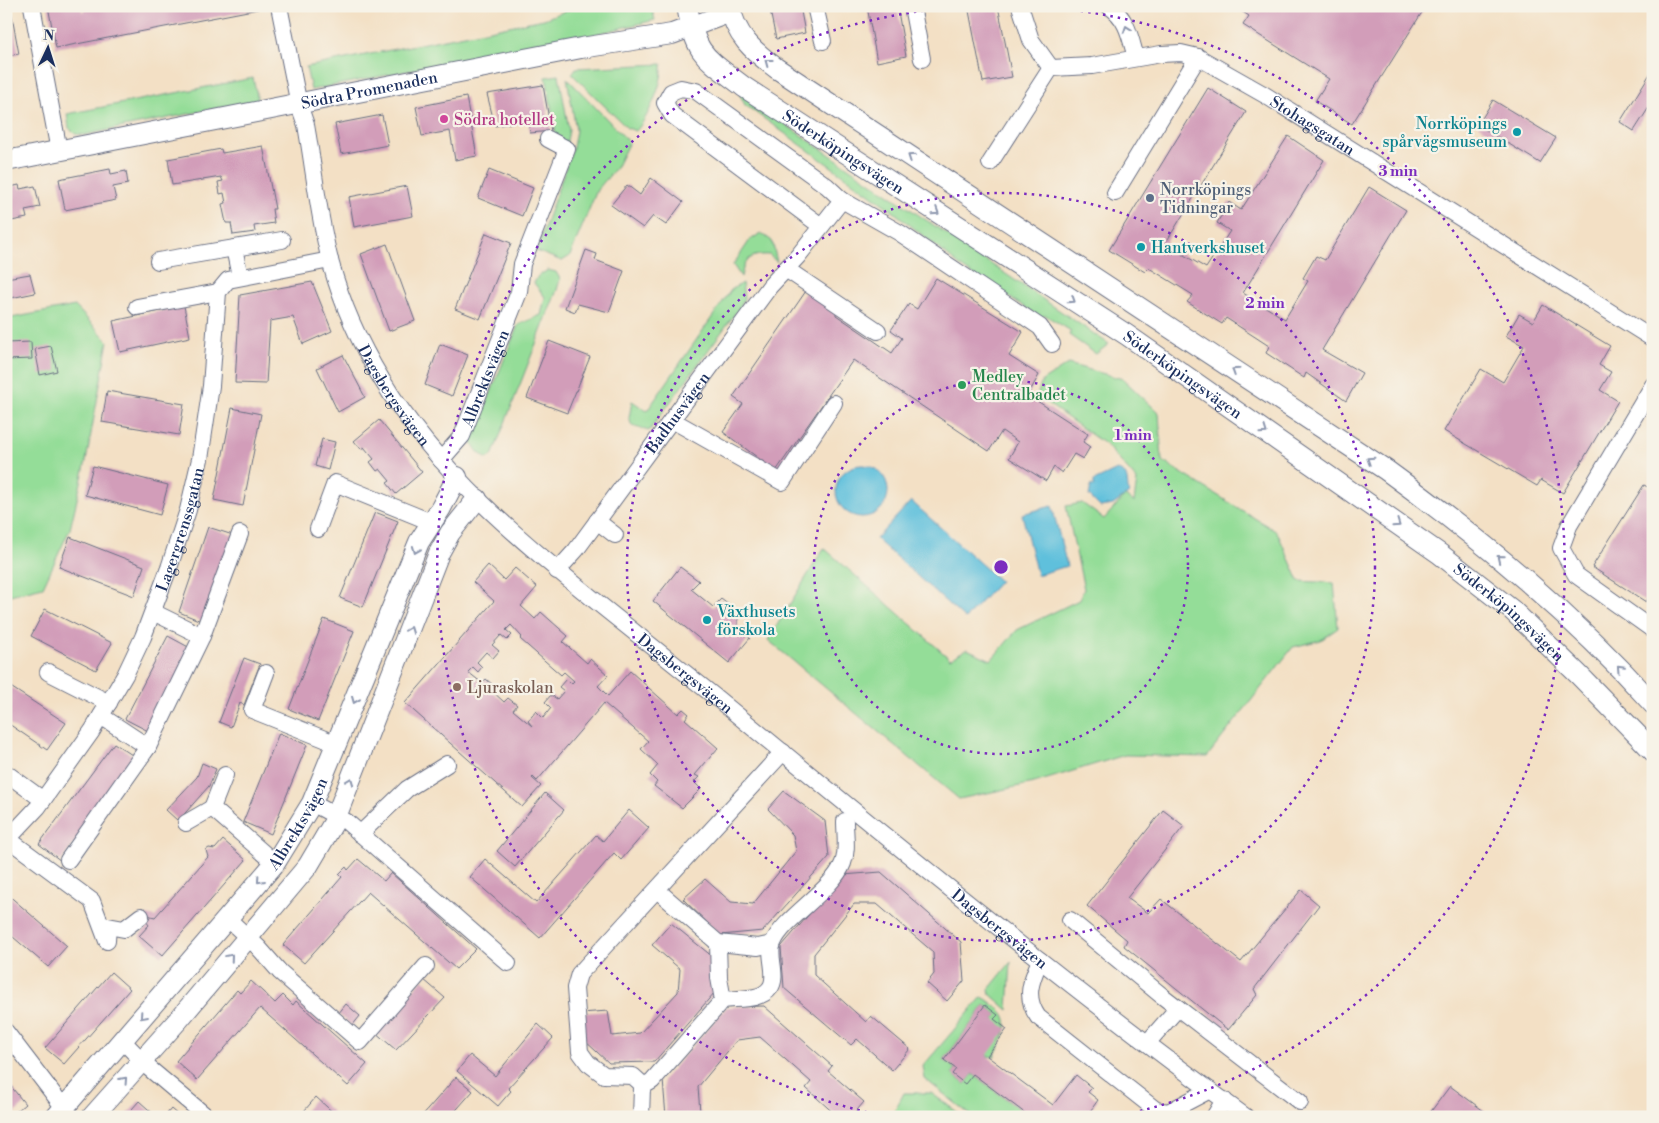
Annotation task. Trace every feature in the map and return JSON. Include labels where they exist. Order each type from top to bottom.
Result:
[{"type":"main road","name":"Söderköpingsvägen","points":[[686,6],[696,44],[704,56],[744,87],[1127,335],[1442,556],[1512,610],[1653,751]]},
{"type":"main road","name":"Södra Promenaden","points":[[6,162],[580,48],[672,34],[691,28],[730,9]]},
{"type":"main road","name":"Söderköpingsvägen","points":[[730,9],[740,36],[776,68],[1378,465],[1453,519],[1527,579],[1584,631],[1653,704]]},
{"type":"main road","name":"Albrektsvägen","points":[[63,1114],[122,1040],[275,863],[312,803],[419,542],[457,477]]},
{"type":"main road","name":"Albrektsvägen","points":[[92,1117],[308,866],[337,816],[439,553],[450,533],[477,499]]},
{"type":"street","points":[[32,6],[58,151]]},
{"type":"street","name":"Dagsbergsvägen","points":[[279,6],[299,105],[306,125],[330,260],[342,297],[366,352],[408,420],[441,460],[477,499],[557,571],[1040,960],[1246,1117]]},
{"type":"street","points":[[815,6],[823,41]]},
{"type":"street","points":[[912,6],[922,59]]},
{"type":"street","points":[[1109,6],[1125,20],[1136,58]]},
{"type":"street","points":[[990,163],[1051,68],[1031,40],[1021,12]]},
{"type":"street","name":"Stohagsgatan","points":[[1051,68],[1092,66],[1136,58],[1181,53],[1198,57],[1265,95],[1653,339]]},
{"type":"street","points":[[1115,193],[1198,57]]},
{"type":"street","points":[[821,226],[672,115],[665,103],[671,92],[681,88],[696,91],[828,186],[842,200],[900,233],[1040,327],[1052,344]]},
{"type":"street","name":"Albrektsvägen","points":[[441,460],[462,436],[519,292],[522,264],[567,149],[548,139]]},
{"type":"street","name":"Badhusvägen","points":[[557,571],[597,521],[770,286],[798,256],[842,200]]},
{"type":"street","points":[[158,261],[282,240]]},
{"type":"street","points":[[234,248],[240,278]]},
{"type":"street","points":[[138,307],[218,292],[228,280],[330,260]]},
{"type":"street","points":[[786,269],[878,331]]},
{"type":"street","name":"Lagergrenssgatan","points":[[7,840],[43,800],[105,709],[126,675],[153,612],[185,519],[200,459],[211,386],[218,292]]},
{"type":"street","points":[[1653,385],[1569,526],[1561,548],[1576,575],[1653,630]]},
{"type":"street","points":[[672,420],[782,482],[834,403]]},
{"type":"street","points":[[318,529],[335,483],[436,515]]},
{"type":"street","points":[[597,521],[615,535]]},
{"type":"street","points":[[68,860],[148,747],[202,636],[240,534]]},
{"type":"street","points":[[153,612],[202,636]]},
{"type":"street","points":[[48,672],[105,709],[148,747]]},
{"type":"street","points":[[266,673],[252,710],[337,744]]},
{"type":"street","points":[[644,1086],[632,1076],[604,1075],[588,1063],[580,1052],[575,988],[580,974],[783,752]]},
{"type":"street","points":[[360,834],[407,789],[447,764]]},
{"type":"street","points":[[6,774],[43,800]]},
{"type":"street","points":[[186,823],[212,808],[225,775]]},
{"type":"street","points":[[312,803],[337,816],[360,834],[508,963]]},
{"type":"street","points":[[212,808],[275,863]]},
{"type":"street","points":[[641,1117],[641,1096],[644,1086],[652,1081],[723,1000],[760,996],[770,988],[773,979],[772,944],[778,934],[822,890],[843,864],[846,846],[845,821]]},
{"type":"street","points":[[7,840],[92,901],[107,941],[108,926],[124,929],[141,916]]},
{"type":"street","points":[[657,890],[718,943],[758,947],[772,944]]},
{"type":"street","points":[[227,918],[258,947],[280,972],[360,1042],[426,966]]},
{"type":"street","points":[[1070,920],[1178,1008],[1300,1102]]},
{"type":"street","points":[[718,943],[719,978],[723,1000]]},
{"type":"street","points":[[1040,960],[1030,983],[1030,1006],[1038,1017],[1156,1110],[1168,1112],[1210,1090]]},
{"type":"street","points":[[1148,1042],[1178,1008]]},
{"type":"street","points":[[6,1032],[63,1114]]},
{"type":"street","points":[[122,1040],[142,1061],[206,1117]]},
{"type":"street","points":[[1214,1117],[1224,1100]]},
{"type":"green space","points":[[579,6],[651,6],[655,20],[596,34],[311,90],[306,67],[544,19]]},
{"type":"green space","points":[[662,64],[658,90],[645,118],[636,131],[627,128],[572,74],[576,68]]},
{"type":"green space","points":[[559,75],[569,130],[566,146],[553,139],[555,129],[546,77]]},
{"type":"green space","points":[[253,78],[258,100],[84,135],[75,134],[69,128],[67,114]]},
{"type":"green space","points":[[567,78],[629,142],[616,168],[597,190],[570,256],[562,261],[536,251],[573,147],[576,130]]},
{"type":"green space","points":[[739,93],[1109,344],[1096,354],[1069,335],[1071,331],[1045,315],[1042,318],[964,269],[889,208],[745,105]]},
{"type":"green space","points":[[761,233],[772,241],[777,262],[769,255],[757,255],[746,262],[741,277],[733,265],[750,240]]},
{"type":"green space","points":[[548,270],[556,272],[560,279],[557,290],[492,456],[487,459],[478,452],[471,442],[518,325],[541,315],[545,297],[534,283],[538,276]]},
{"type":"green space","points":[[742,283],[744,299],[740,307],[649,431],[632,426],[629,418],[632,401],[647,411],[731,290]]},
{"type":"green space","points":[[75,306],[108,341],[86,461],[70,529],[43,587],[6,596],[6,319]]},
{"type":"green space","points":[[1068,364],[1123,379],[1159,413],[1162,461],[1277,532],[1299,581],[1334,583],[1338,628],[1321,640],[1293,647],[1207,757],[1125,755],[1034,783],[959,799],[768,640],[824,548],[950,659],[967,649],[991,660],[1017,630],[1079,600],[1084,589],[1066,506],[1082,503],[1104,519],[1125,496],[1134,502],[1137,480],[1106,445],[1037,396],[1042,381]]},
{"type":"green space","points":[[1011,962],[1008,1010],[990,994],[989,989]]},
{"type":"green space","points":[[982,997],[998,1008],[1006,1019],[1005,1032],[994,1057],[987,1056],[994,1019],[997,1014],[985,1005],[944,1060],[956,1069],[952,1074],[965,1084],[973,1074],[1030,1117],[973,1117],[925,1079],[923,1066]]},
{"type":"green space","points":[[904,1093],[931,1093],[964,1117],[891,1117]]},
{"type":"water","points":[[862,465],[872,467],[880,473],[886,481],[888,491],[886,501],[880,509],[872,515],[862,517],[852,515],[844,509],[838,501],[836,491],[838,481],[844,473],[852,467]]},
{"type":"water","points":[[1117,470],[1126,476],[1129,493],[1113,505],[1100,507],[1089,496],[1091,485],[1094,487],[1094,481]]},
{"type":"water","points":[[911,501],[1000,581],[965,619],[876,539]]},
{"type":"water","points":[[1052,506],[1067,566],[1037,575],[1022,514]]},
{"type":"building","points":[[6,6],[10,6],[19,54],[6,56]]},
{"type":"building","points":[[48,6],[82,6],[82,12],[89,6],[257,6],[258,9],[56,48]]},
{"type":"building","points":[[769,6],[800,6],[805,33],[776,39]]},
{"type":"building","points":[[867,6],[897,6],[906,56],[877,62]]},
{"type":"building","points":[[968,6],[998,6],[1012,77],[983,82]]},
{"type":"building","points":[[1234,6],[1426,6],[1352,124],[1315,101],[1329,79],[1243,25],[1249,16]]},
{"type":"building","points":[[1653,69],[1653,101],[1634,131],[1620,122]]},
{"type":"building","points":[[543,85],[551,131],[530,133],[528,120],[495,126],[487,94]]},
{"type":"building","name":"Hantverkshuset","points":[[1208,88],[1246,112],[1165,244],[1206,268],[1230,231],[1217,223],[1229,202],[1241,210],[1288,136],[1324,160],[1243,293],[1285,319],[1308,281],[1303,278],[1316,256],[1325,260],[1369,187],[1406,210],[1322,350],[1362,373],[1346,401],[1306,373],[1304,378],[1266,353],[1269,346],[1226,318],[1222,324],[1187,302],[1193,295],[1149,268],[1145,272],[1109,250]]},
{"type":"building","name":"Södra hotellet","points":[[466,97],[477,156],[455,160],[450,131],[422,136],[416,107]]},
{"type":"building","name":"Norrköpings spårvägsmuseum","points":[[1493,100],[1556,138],[1540,163],[1478,125]]},
{"type":"building","points":[[382,115],[388,145],[341,154],[335,124]]},
{"type":"building","points":[[263,146],[275,209],[272,209],[274,223],[254,226],[255,232],[233,235],[231,223],[226,223],[222,204],[226,203],[224,193],[220,194],[218,182],[223,181],[221,177],[172,185],[168,159],[221,149],[222,153]]},
{"type":"building","points":[[110,169],[111,174],[126,171],[128,184],[113,187],[116,200],[65,210],[59,179]]},
{"type":"building","points":[[489,170],[533,188],[522,216],[478,198]]},
{"type":"building","points":[[651,178],[683,202],[666,225],[653,216],[643,228],[611,205],[627,185],[640,195]]},
{"type":"building","points":[[19,185],[20,189],[35,186],[40,207],[25,210],[27,218],[6,222],[6,188]]},
{"type":"building","points":[[407,186],[413,216],[354,227],[349,197]]},
{"type":"building","points":[[486,233],[511,243],[480,319],[455,309]]},
{"type":"building","points":[[387,244],[415,321],[389,331],[361,254]]},
{"type":"building","points":[[586,250],[597,254],[595,260],[624,271],[609,312],[578,304],[575,312],[565,308]]},
{"type":"building","points":[[30,274],[35,293],[6,299],[6,278]]},
{"type":"building","name":"Medley Centralbadet","points":[[936,278],[1023,332],[1009,356],[1039,375],[1028,395],[1088,434],[1083,442],[1090,447],[1083,459],[1074,454],[1062,473],[1054,467],[1046,481],[1009,458],[1018,442],[1002,431],[989,451],[853,360],[776,471],[723,432],[743,404],[733,397],[806,291],[836,311],[836,315],[892,353],[902,338],[891,330],[909,304],[917,309]]},
{"type":"building","points":[[312,282],[332,331],[303,344],[293,317],[270,321],[266,384],[235,383],[240,295]]},
{"type":"building","points":[[1543,305],[1610,346],[1599,365],[1611,372],[1600,390],[1618,401],[1563,493],[1541,480],[1537,486],[1444,431],[1481,369],[1503,382],[1524,346],[1506,336],[1519,314],[1533,322]]},
{"type":"building","points":[[184,306],[190,337],[120,352],[113,321]]},
{"type":"building","points":[[549,341],[590,357],[567,413],[527,398]]},
{"type":"building","points":[[31,342],[32,359],[6,360],[6,343]]},
{"type":"building","points":[[440,344],[468,355],[452,396],[425,385]]},
{"type":"building","points":[[51,346],[57,371],[40,375],[35,349]]},
{"type":"building","points":[[343,355],[365,397],[338,412],[317,368]]},
{"type":"building","points":[[107,391],[184,404],[179,435],[102,422]]},
{"type":"building","points":[[232,408],[261,414],[243,506],[214,500]]},
{"type":"building","points":[[379,420],[422,472],[396,494],[387,483],[390,481],[380,469],[377,471],[370,462],[374,459],[364,447],[361,449],[354,441]]},
{"type":"building","points":[[322,439],[335,442],[328,470],[315,466]]},
{"type":"building","points":[[93,466],[168,485],[160,515],[85,495]]},
{"type":"building","points":[[1644,485],[1653,490],[1653,591],[1646,602],[1592,567]]},
{"type":"building","points":[[375,512],[398,521],[363,607],[340,598]]},
{"type":"building","points":[[208,527],[236,536],[206,623],[179,612]]},
{"type":"building","points":[[70,537],[144,566],[134,596],[59,567]]},
{"type":"building","name":"Ljuraskolan","points":[[488,565],[504,580],[515,568],[537,587],[521,606],[535,619],[541,612],[568,636],[563,642],[587,663],[590,659],[608,675],[598,686],[608,696],[630,671],[678,714],[683,709],[689,714],[685,719],[718,748],[695,775],[699,777],[694,782],[701,789],[682,808],[654,786],[657,782],[650,775],[658,765],[641,749],[648,741],[604,703],[537,781],[532,778],[541,786],[522,807],[405,703],[494,601],[473,582]],"holes":[[[511,625],[522,637],[520,639],[561,675],[564,672],[574,681],[571,684],[566,679],[559,687],[564,691],[557,699],[551,695],[545,702],[551,708],[543,718],[536,711],[528,721],[532,726],[513,710],[517,705],[508,698],[504,702],[491,690],[494,686],[486,679],[482,683],[468,672],[473,667],[478,672],[482,667],[477,662],[486,652],[493,658],[499,651],[492,645],[501,635],[507,640],[512,635],[506,630]]]},
{"type":"building","name":"Växthusets förskola","points":[[680,567],[699,581],[691,589],[713,607],[721,599],[738,612],[738,628],[750,638],[729,663],[653,601]]},
{"type":"building","points":[[45,609],[112,643],[96,670],[31,636]]},
{"type":"building","points":[[324,619],[354,631],[318,721],[289,709]]},
{"type":"building","points":[[6,620],[11,641],[6,642]]},
{"type":"building","points":[[168,636],[194,650],[152,733],[125,719]]},
{"type":"building","points":[[244,658],[260,664],[244,705],[240,703],[231,727],[219,722]]},
{"type":"building","points":[[6,684],[66,723],[47,750],[6,722]]},
{"type":"building","points":[[279,733],[307,745],[271,834],[243,822]]},
{"type":"building","points":[[114,743],[138,759],[61,861],[39,844]]},
{"type":"building","points":[[202,763],[216,769],[209,786],[178,821],[166,810],[197,777]]},
{"type":"building","points":[[784,791],[825,821],[829,857],[763,931],[720,935],[683,899],[705,879],[731,902],[753,904],[796,851],[793,835],[768,809]]},
{"type":"building","points":[[545,793],[564,810],[515,867],[497,851]]},
{"type":"building","points":[[629,810],[649,828],[621,860],[614,853],[540,938],[470,877],[485,859],[536,903],[596,835],[603,841]]},
{"type":"building","points":[[1163,810],[1184,826],[1127,898],[1148,913],[1161,899],[1241,962],[1301,890],[1319,905],[1254,989],[1257,995],[1228,1030],[1124,946],[1127,940],[1087,906]]},
{"type":"building","points":[[223,840],[246,860],[162,956],[139,936],[149,925],[146,921],[147,915],[155,917],[208,857],[206,850],[209,848],[215,849]]},
{"type":"building","points":[[358,859],[384,881],[391,873],[476,949],[456,969],[368,892],[304,963],[283,945],[342,877],[339,874],[346,867],[348,870]]},
{"type":"building","points":[[881,872],[961,942],[964,981],[947,1001],[927,983],[934,974],[933,952],[877,904],[854,904],[814,954],[814,975],[866,1022],[871,1016],[910,1049],[892,1070],[857,1039],[851,1045],[784,988],[781,947],[843,875]]},
{"type":"building","points":[[6,893],[67,946],[48,967],[6,931]]},
{"type":"building","points":[[671,923],[713,957],[715,992],[654,1062],[609,1063],[584,1040],[581,1013],[608,1011],[612,1036],[640,1033],[678,992],[680,969],[652,945]]},
{"type":"building","points":[[111,972],[130,989],[64,1064],[45,1048]]},
{"type":"building","points":[[423,979],[445,998],[396,1050],[375,1032]]},
{"type":"building","points":[[251,981],[275,1003],[283,995],[293,1005],[296,1001],[367,1064],[348,1086],[260,1008],[197,1080],[176,1061],[237,990],[240,993]]},
{"type":"building","points":[[346,1004],[360,1016],[352,1026],[338,1014]]},
{"type":"building","points":[[985,1005],[998,1015],[994,1019],[1007,1029],[987,1056],[1053,1105],[1076,1075],[1092,1088],[1088,1092],[1098,1100],[1086,1117],[1030,1117],[973,1074],[965,1084],[952,1074],[956,1069],[944,1060]]},
{"type":"building","points":[[764,1006],[832,1066],[828,1071],[864,1102],[851,1117],[838,1117],[806,1088],[811,1082],[760,1037],[737,1040],[698,1087],[700,1112],[705,1117],[666,1117],[663,1080],[727,1007]]},
{"type":"building","points":[[538,1024],[553,1038],[508,1088],[511,1091],[498,1106],[457,1071],[470,1055],[495,1076]]},
{"type":"building","points":[[456,1077],[473,1091],[450,1117],[421,1117]]},
{"type":"building","points":[[6,1080],[25,1104],[10,1117],[6,1117]]},
{"type":"building","points":[[1450,1086],[1492,1117],[1434,1117],[1429,1114]]},
{"type":"building","points":[[316,1097],[338,1117],[299,1117]]},
{"type":"building","points":[[139,1101],[157,1117],[125,1117]]},
{"type":"building","points":[[171,1109],[180,1117],[164,1117]]},
{"type":"place","name":"Södra hotellet","points":[[444,119]]},
{"type":"place","name":"Norrköpings spårvägsmuseum","points":[[1517,132]]},
{"type":"place","name":"Norrköpings Tidningar","points":[[1150,198]]},
{"type":"place","name":"Hantverkshuset","points":[[1141,247]]},
{"type":"place","name":"Medley Centralbadet","points":[[962,385]]},
{"type":"place","name":"Växthusets förskola","points":[[707,620]]},
{"type":"place","name":"Ljuraskolan","points":[[457,687]]}]
